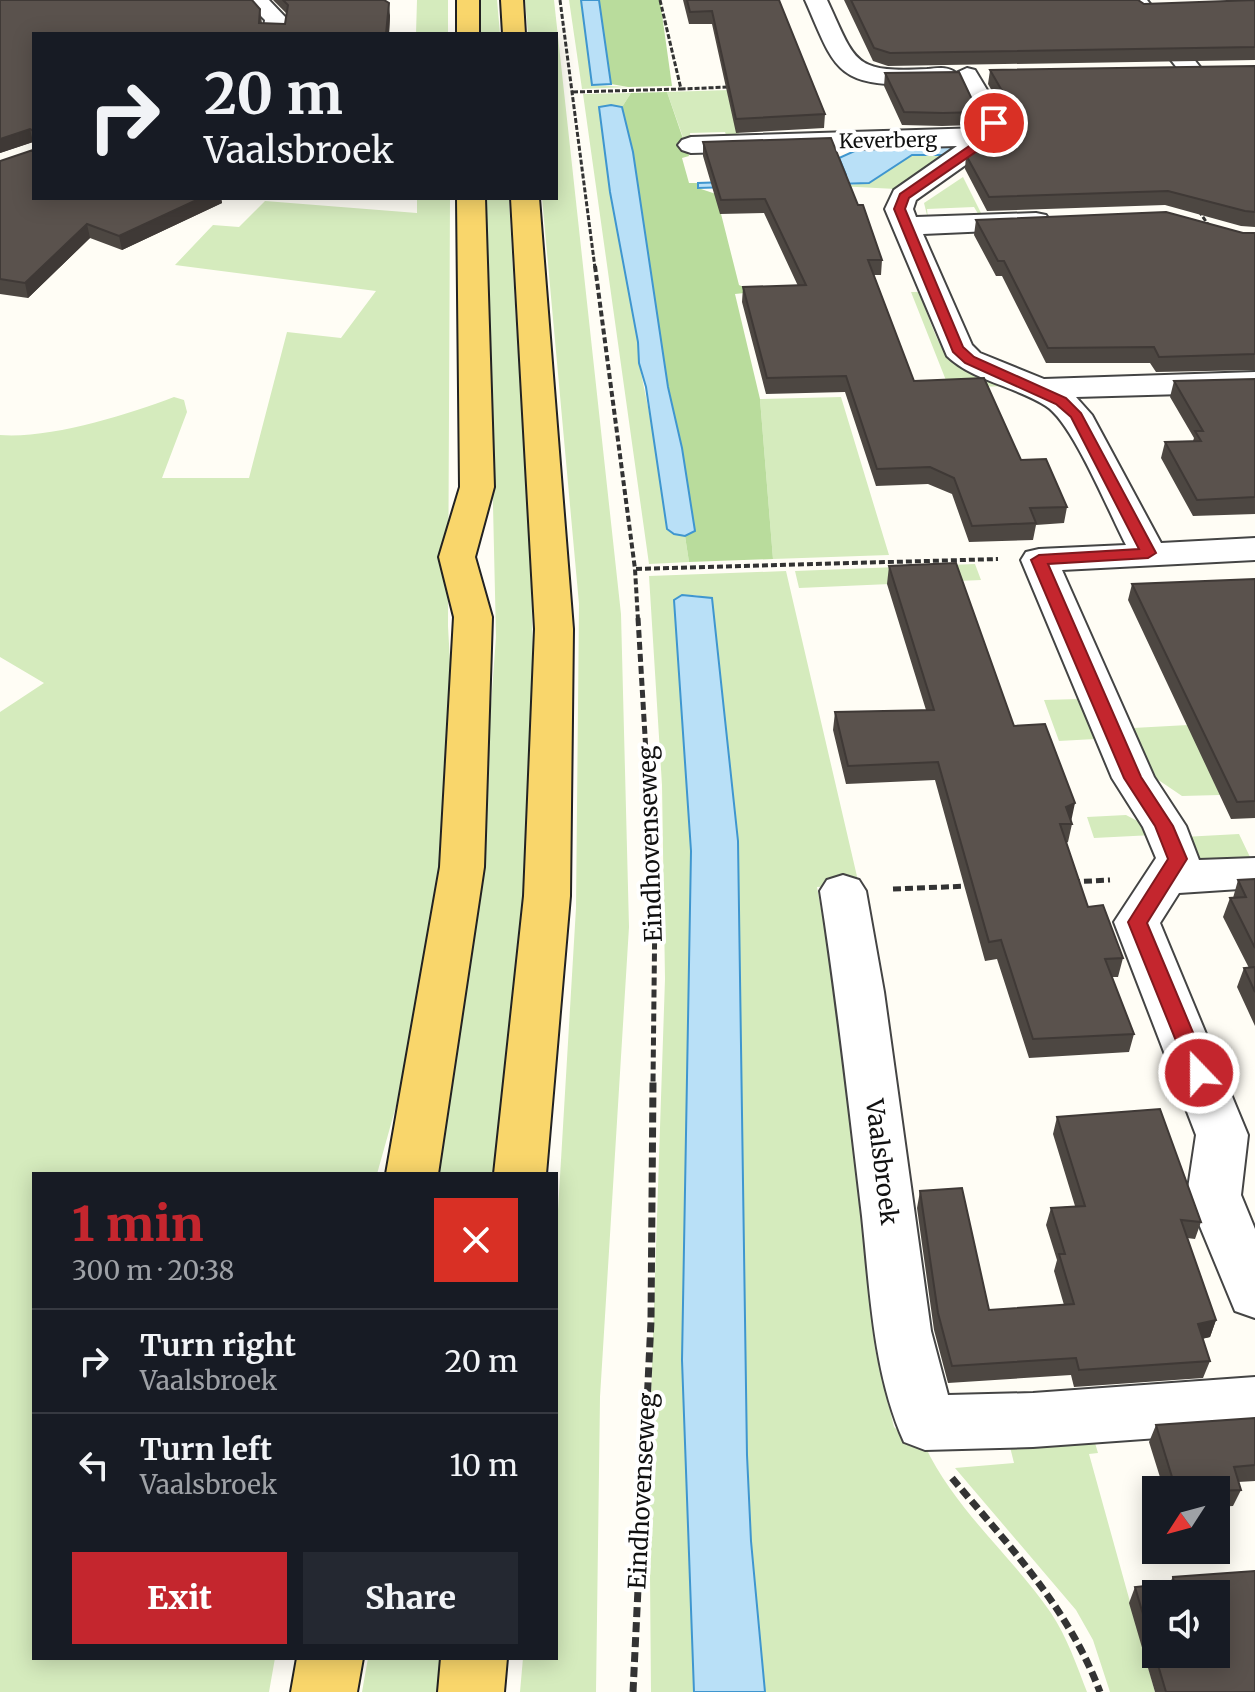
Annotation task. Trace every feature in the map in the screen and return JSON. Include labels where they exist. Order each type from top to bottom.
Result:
[{"type":"main road","points":[[468,0],[468,32]]},
{"type":"main road","points":[[512,0],[514,32]]},
{"type":"main road","points":[[412,1172],[463,852],[473,617],[457,557],[477,487],[471,200]]},
{"type":"main road","points":[[520,1172],[547,896],[554,629],[525,200]]},
{"type":"main road","points":[[324,1692],[330,1660]]},
{"type":"main road","points":[[471,1692],[474,1660]]},
{"type":"street","points":[[256,0],[276,19],[274,32]]},
{"type":"street","points":[[816,0],[844,62],[862,73],[888,76],[982,74],[994,123],[994,131],[989,137]]},
{"type":"street","points":[[1139,3],[1170,6]]},
{"type":"street","points":[[1139,3],[1192,72]]},
{"type":"street","points":[[1162,72],[1223,71]]},
{"type":"street","name":"Keverberg","points":[[691,145],[989,137]]},
{"type":"street","name":"Keverberg","points":[[906,226],[899,209],[904,196],[989,137]]},
{"type":"street","points":[[1066,220],[906,226],[958,349],[969,360],[1040,389],[1061,401],[1076,415],[1148,553]]},
{"type":"street","points":[[1040,389],[1255,382]]},
{"type":"street","points":[[1255,549],[1039,560],[1133,778],[1164,826],[1178,859],[1137,922],[1222,1135],[1214,1195],[1255,1294]]},
{"type":"street","points":[[1163,878],[1255,873]]},
{"type":"street","name":"Vaalsbroek","points":[[843,891],[860,992],[903,1331],[925,1423]]},
{"type":"street","points":[[925,1423],[1033,1420],[1255,1404]]},
{"type":"path","name":"Eindhovenseweg","points":[[560,0],[635,569],[655,904],[651,1321],[633,1692]]},
{"type":"path","points":[[660,0],[681,89]]},
{"type":"path","points":[[573,92],[743,87]]},
{"type":"path","points":[[1198,209],[1212,230]]},
{"type":"path","points":[[635,569],[973,559],[1039,560]]},
{"type":"path","points":[[1064,882],[1163,878]]},
{"type":"path","points":[[843,891],[979,886]]},
{"type":"path","points":[[925,1423],[941,1464],[1030,1566],[1073,1625],[1100,1692]]},
{"type":"green space","points":[[417,0],[448,0],[448,32],[416,32]]},
{"type":"green space","points":[[478,0],[497,0],[500,32],[480,32]]},
{"type":"green space","points":[[525,0],[554,0],[557,32],[528,32]]},
{"type":"green space","points":[[569,0],[581,0],[592,85],[628,87],[582,89]]},
{"type":"green space","points":[[599,0],[660,0],[672,86],[628,87],[611,84]]},
{"type":"green space","points":[[558,37],[621,614],[629,927],[600,1397],[596,1692],[520,1692],[523,1660],[558,1660],[558,1210],[576,908],[579,604],[542,200],[558,200]]},
{"type":"green space","points":[[729,90],[741,141],[728,141],[725,132],[690,133],[691,142],[685,143],[667,92]]},
{"type":"green space","points":[[667,92],[689,156],[682,158],[689,183],[698,183],[698,188],[716,194],[739,285],[754,292],[735,294],[760,399],[773,559],[689,562],[685,536],[695,531],[682,448],[668,387],[633,152],[622,107],[631,93]]},
{"type":"green space","points":[[631,93],[622,107],[599,108],[639,363],[674,534],[685,536],[689,562],[649,564],[583,94]]},
{"type":"green space","points":[[912,155],[944,155],[896,189],[837,186],[870,183]]},
{"type":"green space","points":[[963,177],[983,217],[974,207],[927,209],[928,219],[924,203]]},
{"type":"green space","points":[[417,200],[450,200],[448,626],[454,736],[432,978],[378,1172],[32,1172],[32,1660],[275,1660],[269,1692],[0,1692],[0,712],[44,683],[0,657],[0,435],[64,429],[111,418],[174,397],[184,400],[187,412],[162,478],[249,478],[287,332],[341,338],[376,291],[175,265],[213,225],[239,227],[265,201],[417,213]]},
{"type":"green space","points":[[486,200],[509,200],[533,642],[532,764],[526,881],[495,1172],[437,1172],[478,880],[496,637]]},
{"type":"green space","points":[[911,292],[919,292],[947,354],[968,370],[1007,386],[949,388]]},
{"type":"green space","points":[[841,397],[889,555],[773,559],[760,399]]},
{"type":"green space","points":[[975,564],[981,580],[799,588],[795,571]]},
{"type":"green space","points":[[786,571],[859,885],[817,887],[836,992],[875,1349],[894,1427],[919,1448],[925,1446],[952,1491],[1036,1592],[1067,1642],[1087,1692],[765,1692],[751,1541],[747,1455],[738,841],[712,599],[693,595],[674,600],[691,851],[682,1360],[694,1692],[651,1692],[649,1455],[665,979],[662,785],[649,576]]},
{"type":"green space","points":[[1079,699],[1095,739],[1059,741],[1044,700]]},
{"type":"green space","points":[[1188,725],[1220,795],[1182,796],[1154,777],[1133,728]]},
{"type":"green space","points":[[1126,815],[1149,827],[1153,835],[1094,838],[1087,817]]},
{"type":"green space","points":[[1239,834],[1250,857],[1244,863],[1205,865],[1192,859],[1183,837]]},
{"type":"green space","points":[[1093,1436],[1098,1453],[1089,1454],[1142,1645],[1142,1668],[1148,1668],[1155,1692],[1110,1692],[1093,1640],[1076,1610],[955,1468],[1014,1463],[1009,1443]]},
{"type":"green space","points":[[368,1660],[446,1660],[444,1692],[362,1692]]},
{"type":"water","points":[[581,0],[599,0],[611,84],[592,85]]},
{"type":"water","points":[[599,107],[622,107],[633,152],[668,387],[682,448],[695,531],[685,536],[667,529],[646,387],[639,363],[638,342],[610,192]]},
{"type":"water","points":[[958,145],[944,155],[912,155],[869,183],[698,188],[698,183],[842,178],[846,175],[839,158],[859,149]]},
{"type":"water","points":[[682,595],[712,598],[738,841],[747,1455],[751,1541],[765,1692],[694,1692],[682,1360],[691,851],[674,600]]},
{"type":"building","points":[[0,0],[252,0],[260,9],[259,23],[285,24],[288,5],[283,0],[384,0],[389,3],[386,32],[32,32],[32,130],[0,139]]},
{"type":"building","points":[[687,0],[779,0],[825,114],[736,119],[712,11],[690,12]]},
{"type":"building","points":[[851,0],[1138,0],[1144,4],[1255,0],[1255,47],[890,53],[874,48]]},
{"type":"building","points":[[1255,66],[1255,212],[1168,191],[989,197],[966,155],[1002,130],[1012,117],[1012,108],[990,70]]},
{"type":"building","points":[[959,72],[978,112],[904,112],[885,73]]},
{"type":"building","points":[[831,138],[858,205],[863,205],[882,260],[868,260],[914,381],[984,378],[1021,460],[1046,459],[1067,507],[1030,508],[1036,523],[972,526],[954,478],[930,467],[877,469],[846,376],[767,378],[743,287],[806,285],[765,199],[721,200],[703,142]]},
{"type":"building","points":[[32,150],[32,200],[197,200],[119,236],[87,224],[25,283],[0,279],[0,161]]},
{"type":"building","points":[[1166,212],[1243,233],[1255,233],[1255,354],[1159,357],[1154,347],[1048,348],[1004,261],[998,261],[976,220]]},
{"type":"building","points":[[1255,379],[1255,497],[1197,500],[1165,442],[1201,441],[1195,431],[1203,431],[1174,381]]},
{"type":"building","points":[[956,563],[1014,726],[1045,724],[1075,803],[1066,807],[1072,824],[1060,824],[1088,907],[1103,905],[1123,958],[1105,959],[1134,1034],[1033,1039],[1001,940],[989,942],[938,762],[848,766],[835,712],[934,710],[889,566]]},
{"type":"building","points":[[1255,579],[1255,801],[1237,802],[1132,584]]},
{"type":"building","points":[[1255,879],[1255,948],[1230,898],[1246,897],[1238,880]]},
{"type":"building","points":[[1255,967],[1255,992],[1244,968]]},
{"type":"building","points":[[1160,1109],[1201,1222],[1181,1220],[1216,1320],[1198,1324],[1210,1361],[1079,1370],[1076,1358],[952,1366],[938,1313],[920,1191],[962,1188],[989,1310],[1074,1304],[1059,1254],[1065,1254],[1051,1208],[1085,1206],[1057,1117]]},
{"type":"building","points":[[1255,1418],[1255,1465],[1234,1467],[1241,1490],[1230,1490],[1230,1476],[1172,1476],[1156,1425]]},
{"type":"building","points":[[1255,1571],[1255,1692],[1166,1692],[1159,1668],[1230,1668],[1230,1580],[1174,1580],[1173,1577]]},
{"type":"building","points":[[1142,1586],[1142,1611],[1135,1587]]},
{"type":"route","points":[[994,123],[994,131],[989,137],[904,196],[899,209],[958,349],[969,360],[1040,389],[1061,401],[1076,415],[1148,553],[1039,560],[1133,778],[1164,826],[1178,859],[1137,922],[1199,1073]]}]
